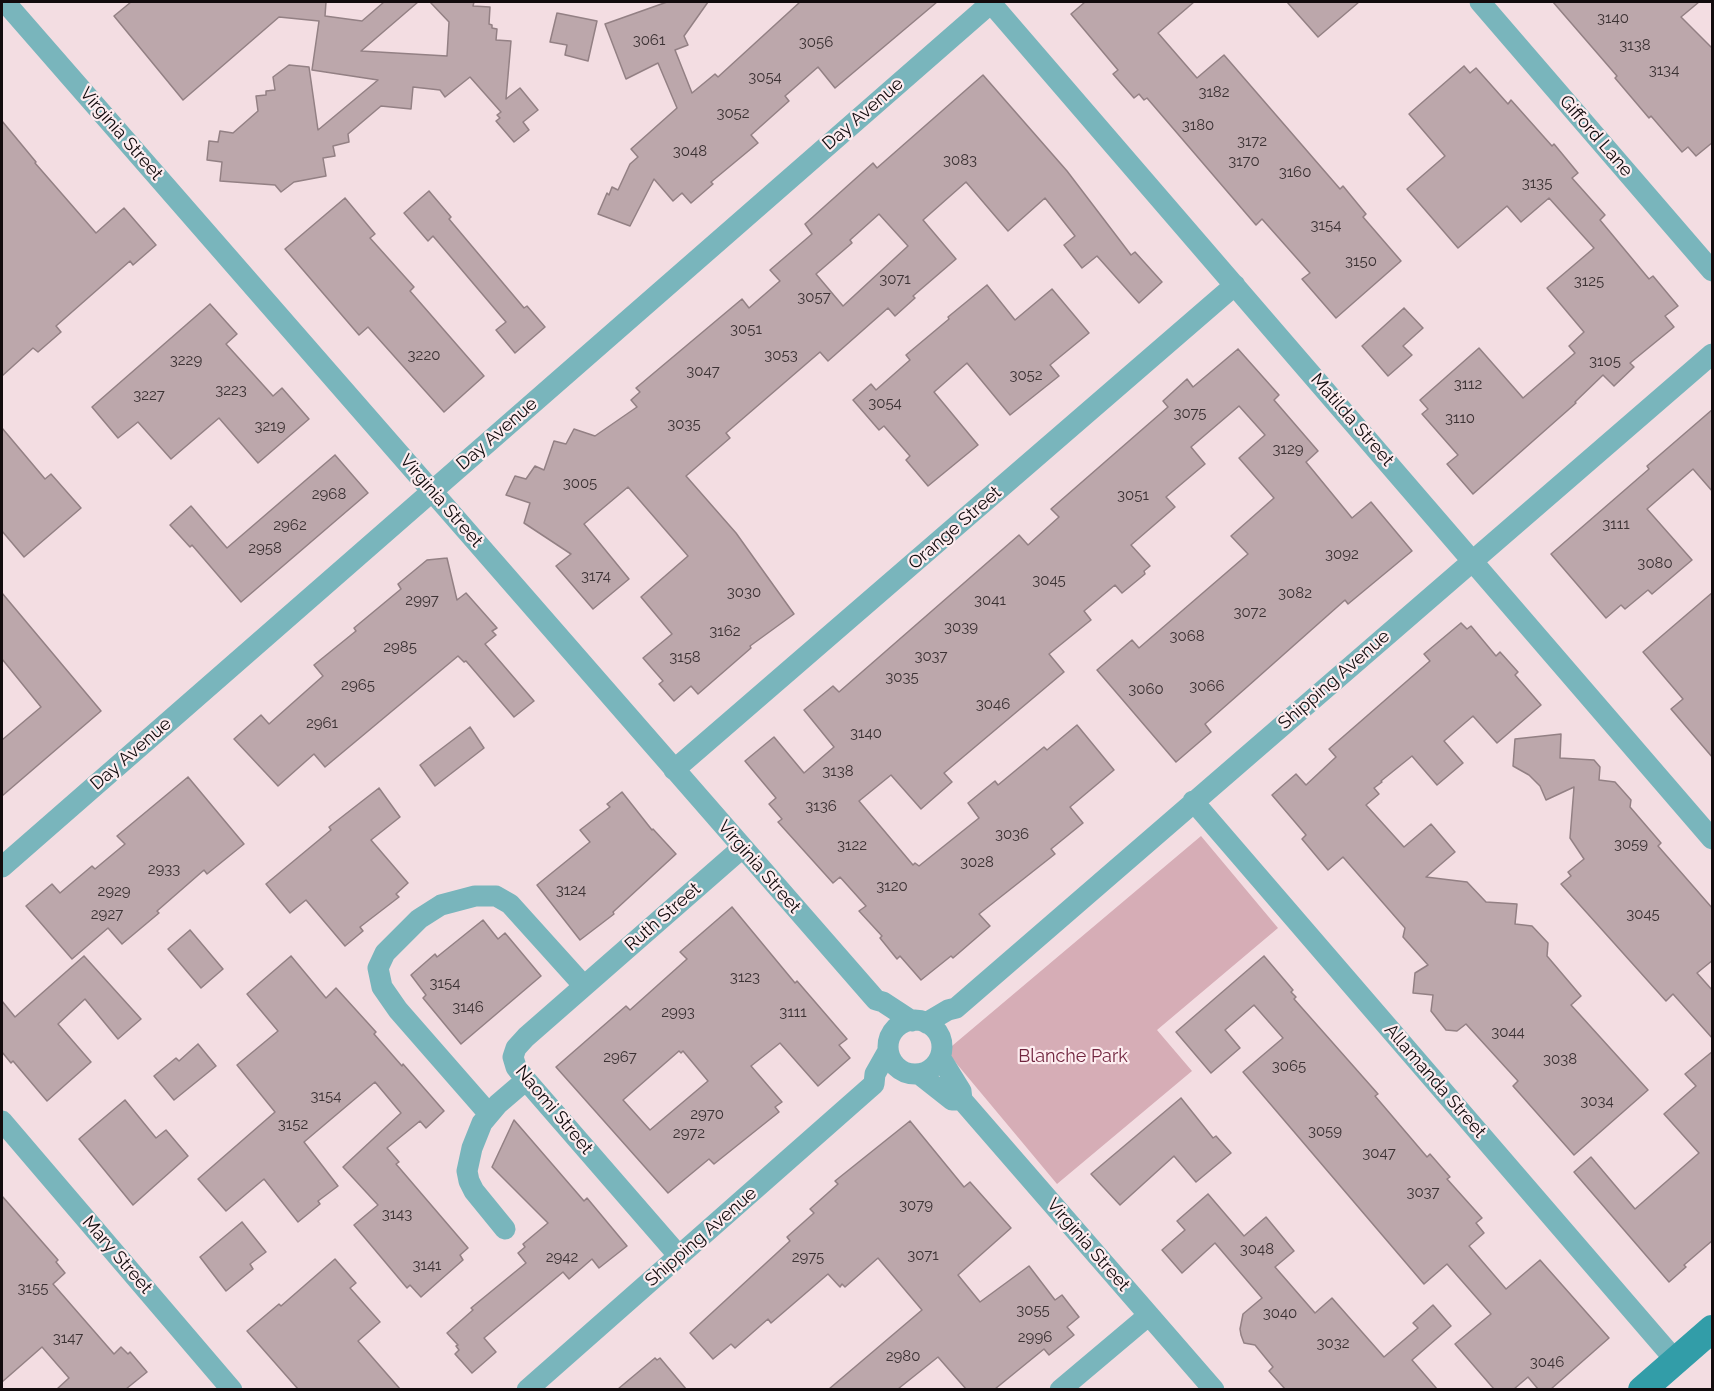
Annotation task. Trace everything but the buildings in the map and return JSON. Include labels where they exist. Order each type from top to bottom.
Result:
[{"type":"street","name":"Virginia Street","points":[[5,2],[876,1000],[919,1022]]},
{"type":"street","name":"Day Avenue","points":[[2,867],[991,2]]},
{"type":"street","name":"Matilda Street","points":[[991,2],[1711,836]]},
{"type":"street","name":"Gifford Lane","points":[[1480,2],[1713,271]]},
{"type":"street","name":"Orange Street","points":[[674,770],[1235,285]]},
{"type":"street","name":"Shipping Avenue","points":[[919,1022],[956,1008],[1713,354]]},
{"type":"street","name":"Allamanda Street","points":[[1193,801],[1676,1361]]},
{"type":"street","name":"Ruth Street","points":[[584,986],[742,848]]},
{"type":"street","points":[[489,1114],[382,987],[378,968],[385,952],[431,910],[451,901],[486,895],[503,899],[510,904],[584,986]]},
{"type":"street","name":"Naomi Street","points":[[584,986],[516,1048],[514,1063],[526,1080],[680,1256]]},
{"type":"street","name":"Virginia Street","points":[[876,1000],[874,1008],[888,1046]]},
{"type":"street","name":"Shipping Avenue","points":[[940,1050],[958,1016],[956,1008]]},
{"type":"street","points":[[919,1022],[936,1031],[940,1050],[931,1068],[913,1073],[894,1065],[888,1046],[898,1026],[919,1022]]},
{"type":"street","name":"Shipping Avenue","points":[[527,1389],[874,1084],[875,1074],[888,1046]]},
{"type":"street","name":"Virginia Street","points":[[940,1050],[961,1090],[962,1100],[1214,1389]]},
{"type":"street","name":"Virginia Street","points":[[913,1073],[952,1100],[962,1100]]},
{"type":"street","name":"Shipping Avenue","points":[[874,1084],[882,1086],[913,1073]]},
{"type":"street","points":[[505,1229],[474,1191],[467,1171],[477,1134],[489,1114],[526,1080]]},
{"type":"street","name":"Mary Street","points":[[2,1122],[232,1389]]},
{"type":"street","points":[[1060,1389],[1149,1315]]},
{"type":"street","points":[[1642,1389],[1713,1329]]},
{"type":"green space","name":"Blanche Park","points":[[1201,836],[1278,928],[1157,1030],[1192,1071],[1057,1184],[946,1051]]}]
